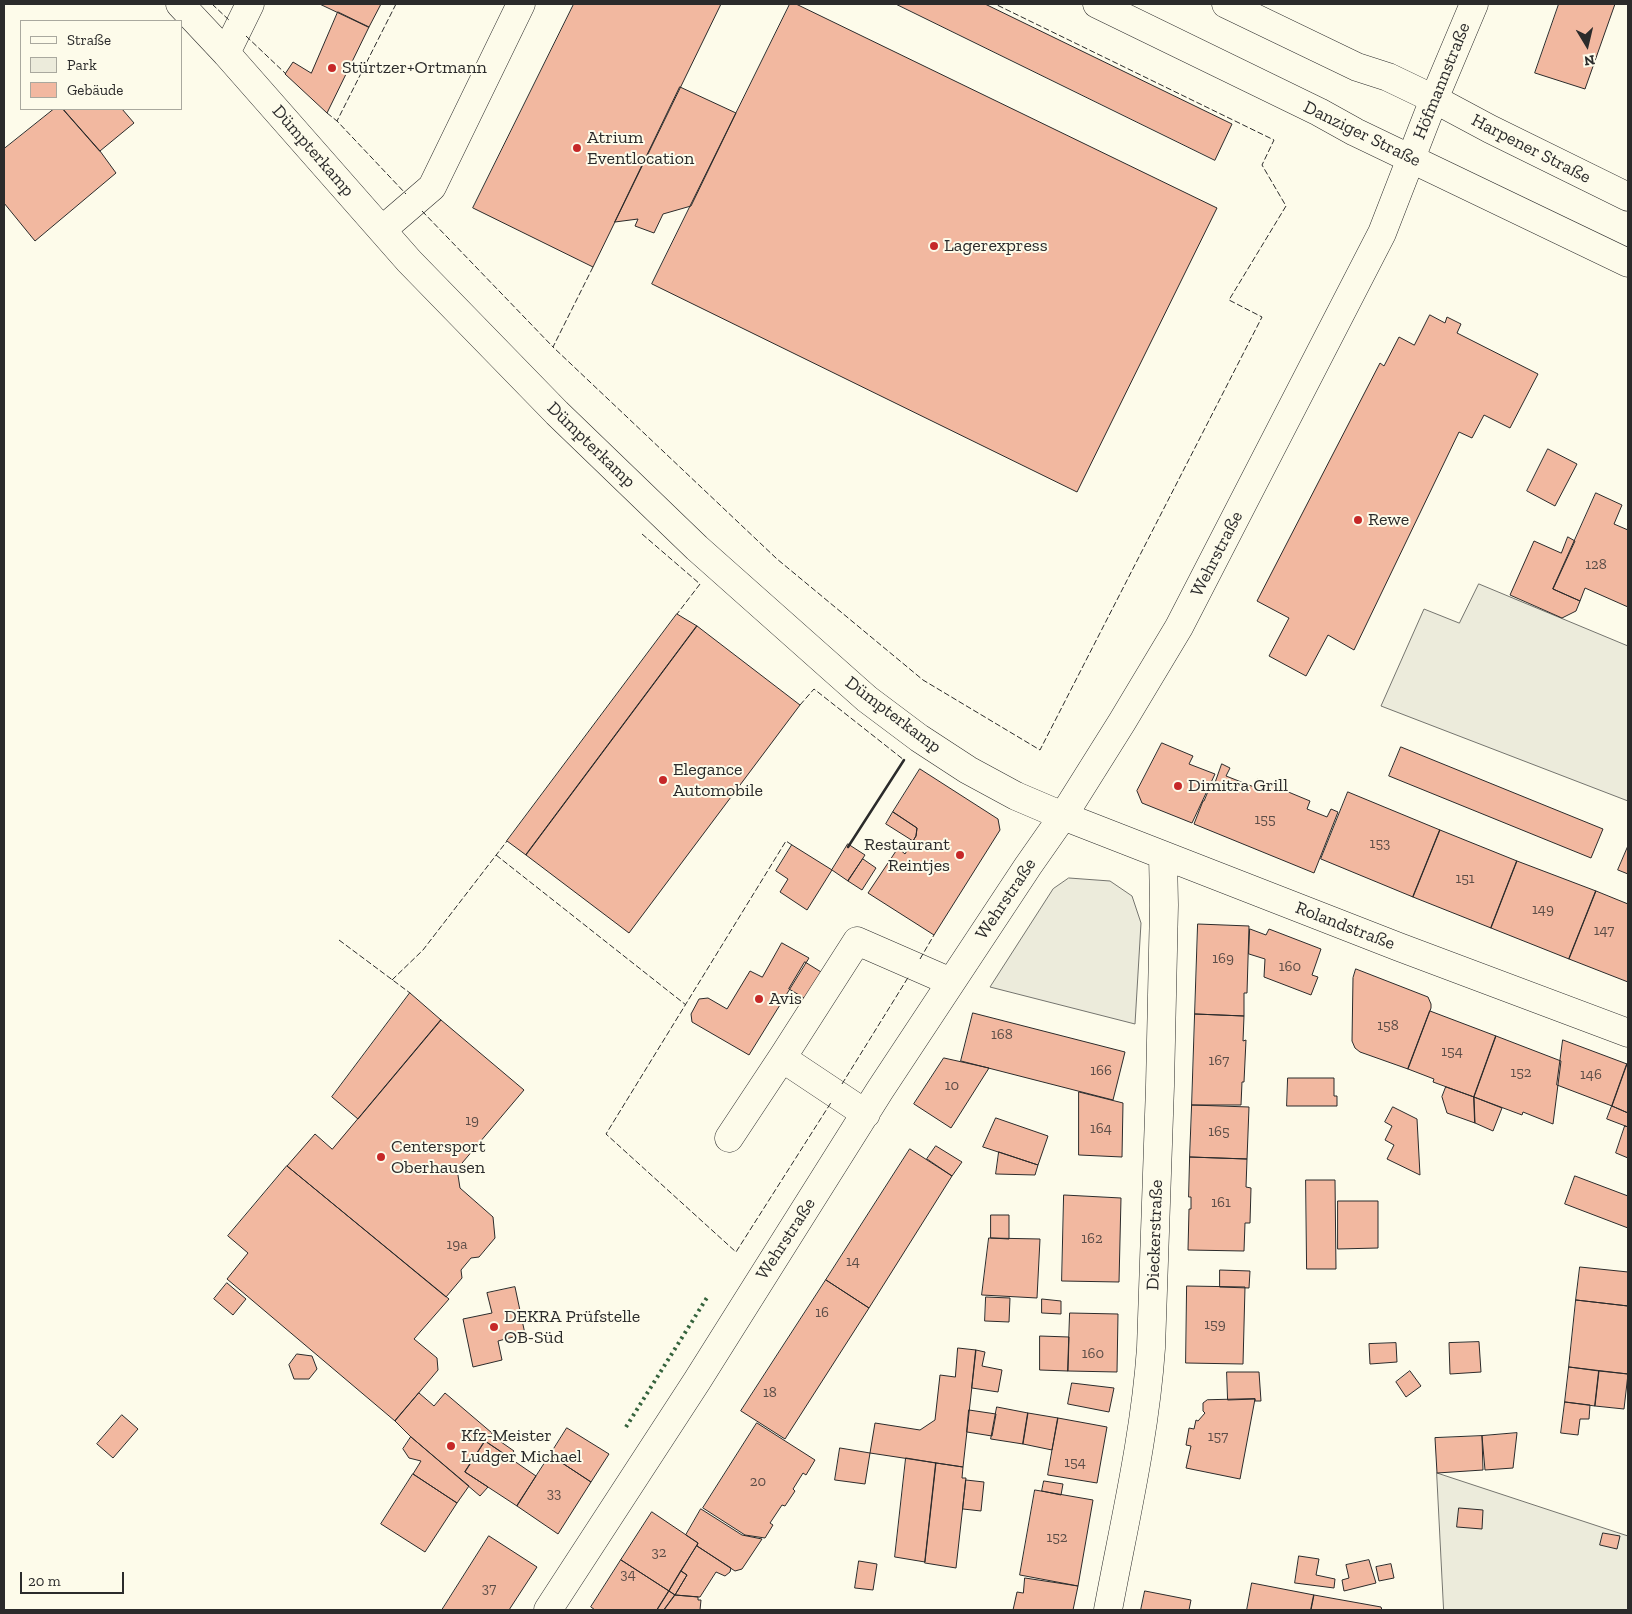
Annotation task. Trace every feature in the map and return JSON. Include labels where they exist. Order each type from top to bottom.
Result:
[{"type":"street","name":"Dümpterkamp","points":[[180,4],[226,53],[409,261],[557,413],[697,548],[867,699],[920,738],[968,770],[1016,796],[1063,816]]},
{"type":"street","points":[[226,53],[250,4]]},
{"type":"street","points":[[382,230],[432,187],[521,4]]},
{"type":"street","name":"Danziger Straße","points":[[1097,4],[1628,263]]},
{"type":"street","points":[[1226,4],[1357,67],[1388,77],[1434,99]]},
{"type":"street","name":"Höfmannstraße","points":[[1411,158],[1474,4]]},
{"type":"street","name":"Harpener Straße","points":[[1434,99],[1490,130],[1628,197]]},
{"type":"street","name":"Wehrstraße","points":[[548,1610],[951,982],[1063,816],[1179,627],[1370,260],[1411,158]]},
{"type":"street","name":"Rolandstraße","points":[[1063,816],[1399,947],[1628,1033]]},
{"type":"street","name":"Dieckerstraße","points":[[1108,1610],[1149,1383],[1160,1096],[1164,914],[1163,855]]},
{"type":"street","points":[[729,1138],[857,941],[951,982]]},
{"type":"street","points":[[782,1058],[866,1114]]},
{"type":"green space","points":[[1479,584],[1628,646],[1628,801],[1381,706],[1424,609],[1459,623]]},
{"type":"green space","points":[[1069,878],[1110,881],[1132,896],[1141,923],[1135,1024],[990,987],[1053,889]]},
{"type":"green space","points":[[1437,1473],[1628,1536],[1628,1610],[1444,1610]]},
{"type":"building","points":[[320,4],[381,4],[369,27]]},
{"type":"building","name":"Atrium Eventlocation","points":[[574,4],[721,4],[593,267],[473,208]]},
{"type":"building","name":"Lagerexpress","points":[[790,4],[796,4],[1217,208],[1077,492],[652,284]]},
{"type":"building","points":[[896,4],[985,4],[1232,124],[1215,160]]},
{"type":"building","points":[[1559,4],[1615,4],[1585,89],[1535,73]]},
{"type":"building","name":"Stürtzer+Ortmann","points":[[338,12],[369,27],[327,113],[285,74],[293,62],[311,73]]},
{"type":"building","points":[[680,87],[736,113],[691,206],[663,214],[654,233],[635,226],[638,219],[615,222]]},
{"type":"building","points":[[53,110],[64,110],[100,151],[116,173],[35,241],[4,203],[4,149]]},
{"type":"building","points":[[64,110],[123,110],[134,123],[100,151]]},
{"type":"building","name":"Rewe","points":[[1430,315],[1445,323],[1447,317],[1461,324],[1457,333],[1538,374],[1510,428],[1484,415],[1472,438],[1459,432],[1354,650],[1328,635],[1306,676],[1269,656],[1289,618],[1257,601],[1380,363],[1384,366],[1399,337],[1414,345]]},
{"type":"building","points":[[1548,449],[1577,464],[1555,506],[1527,491]]},
{"type":"building","points":[[1596,493],[1622,505],[1614,524],[1628,530],[1628,607],[1585,588],[1580,601],[1553,589]]},
{"type":"building","points":[[1568,537],[1575,541],[1553,589],[1580,601],[1576,611],[1562,618],[1510,595],[1534,541],[1561,553]]},
{"type":"building","points":[[677,614],[697,626],[526,855],[507,841]]},
{"type":"building","name":"Elegance Automobile","points":[[697,626],[800,705],[629,933],[526,855]]},
{"type":"building","points":[[1162,743],[1193,756],[1189,764],[1215,774],[1192,823],[1142,803],[1137,791]]},
{"type":"building","points":[[1401,747],[1603,829],[1591,858],[1389,776]]},
{"type":"building","points":[[1222,764],[1230,768],[1226,776],[1254,787],[1257,779],[1310,801],[1307,809],[1327,817],[1331,809],[1338,812],[1314,873],[1194,824],[1209,789],[1212,790]]},
{"type":"building","points":[[920,769],[998,819],[1000,830],[934,935],[868,893],[898,848],[905,854],[916,836],[917,828],[893,812]]},
{"type":"building","points":[[1348,792],[1440,830],[1413,897],[1321,859]]},
{"type":"building","points":[[893,812],[917,828],[913,841],[886,824]]},
{"type":"building","points":[[1440,830],[1517,861],[1491,928],[1413,897]]},
{"type":"building","points":[[848,844],[865,855],[848,881],[832,870]]},
{"type":"building","points":[[792,845],[832,870],[807,910],[780,892],[788,879],[776,871]]},
{"type":"building","points":[[1628,846],[1628,874],[1618,870]]},
{"type":"building","points":[[863,859],[876,868],[862,890],[848,881]]},
{"type":"building","points":[[1517,861],[1596,891],[1569,959],[1491,928]]},
{"type":"building","points":[[1596,891],[1628,904],[1628,982],[1569,959]]},
{"type":"building","points":[[1198,924],[1249,926],[1247,993],[1244,993],[1244,1016],[1195,1014]]},
{"type":"building","points":[[1250,929],[1266,935],[1269,929],[1321,949],[1312,975],[1318,977],[1311,995],[1264,977],[1265,959],[1249,954]]},
{"type":"building","name":"Avis","points":[[782,943],[809,958],[749,1055],[692,1022],[691,1014],[699,999],[708,998],[727,1009],[750,971],[762,977]]},
{"type":"building","points":[[805,962],[842,985],[826,1011],[789,989]]},
{"type":"building","points":[[1356,969],[1428,997],[1431,1008],[1408,1069],[1360,1052],[1355,1048],[1352,1041],[1353,978]]},
{"type":"building","points":[[410,993],[441,1020],[358,1119],[332,1097]]},
{"type":"building","points":[[1430,1011],[1496,1036],[1474,1097],[1433,1082],[1434,1079],[1408,1069]]},
{"type":"building","points":[[973,1013],[1125,1052],[1113,1100],[961,1061]]},
{"type":"building","points":[[1195,1014],[1244,1016],[1243,1041],[1246,1040],[1241,1105],[1192,1105]]},
{"type":"building","name":"Centersport Oberhausen","points":[[441,1020],[524,1090],[457,1169],[460,1188],[493,1217],[495,1238],[479,1257],[471,1258],[461,1270],[462,1278],[446,1297],[287,1166],[315,1134],[332,1149]]},
{"type":"building","points":[[1496,1036],[1561,1061],[1553,1124],[1523,1112],[1522,1115],[1474,1097]]},
{"type":"building","points":[[1563,1040],[1627,1064],[1612,1106],[1557,1085]]},
{"type":"building","points":[[944,1058],[989,1068],[951,1128],[914,1104]]},
{"type":"building","points":[[1628,1065],[1628,1113],[1612,1106]]},
{"type":"building","points":[[1288,1078],[1334,1078],[1334,1096],[1337,1096],[1337,1106],[1287,1106]]},
{"type":"building","points":[[1446,1087],[1474,1097],[1475,1123],[1447,1113],[1442,1097]]},
{"type":"building","points":[[1079,1092],[1123,1103],[1122,1157],[1079,1155]]},
{"type":"building","points":[[1474,1097],[1502,1108],[1493,1131],[1475,1123]]},
{"type":"building","points":[[1192,1105],[1249,1107],[1247,1159],[1190,1157]]},
{"type":"building","points":[[1612,1106],[1628,1113],[1628,1127],[1607,1119]]},
{"type":"building","points":[[1393,1107],[1417,1119],[1420,1175],[1387,1159],[1394,1145],[1385,1140],[1392,1126],[1385,1122]]},
{"type":"building","points":[[996,1118],[1048,1136],[1038,1165],[983,1147]]},
{"type":"building","points":[[1625,1126],[1628,1127],[1628,1158],[1616,1153]]},
{"type":"building","points":[[936,1146],[962,1162],[952,1176],[927,1159]]},
{"type":"building","points":[[910,1149],[952,1176],[869,1308],[826,1280]]},
{"type":"building","points":[[999,1152],[1038,1165],[1035,1175],[996,1174]]},
{"type":"building","points":[[1190,1157],[1247,1159],[1246,1187],[1251,1188],[1250,1223],[1245,1223],[1244,1251],[1188,1250],[1189,1209],[1191,1209],[1191,1197],[1189,1197]]},
{"type":"building","points":[[287,1166],[449,1299],[414,1339],[437,1358],[438,1370],[395,1421],[227,1279],[248,1253],[228,1236]]},
{"type":"building","points":[[1575,1176],[1628,1196],[1628,1228],[1565,1204]]},
{"type":"building","points":[[1306,1180],[1335,1180],[1336,1269],[1307,1269]]},
{"type":"building","points":[[1064,1195],[1121,1198],[1119,1282],[1062,1281]]},
{"type":"building","points":[[1338,1201],[1378,1201],[1378,1248],[1338,1249]]},
{"type":"building","points":[[991,1215],[1009,1215],[1009,1239],[991,1238]]},
{"type":"building","points":[[989,1238],[1040,1239],[1037,1298],[982,1295]]},
{"type":"building","points":[[1580,1267],[1628,1272],[1628,1306],[1576,1300]]},
{"type":"building","points":[[1220,1270],[1250,1271],[1249,1288],[1220,1287]]},
{"type":"building","points":[[826,1280],[869,1308],[785,1439],[741,1411]]},
{"type":"building","points":[[227,1283],[246,1299],[233,1315],[214,1299]]},
{"type":"building","points":[[1187,1286],[1245,1287],[1243,1364],[1186,1363]]},
{"type":"building","name":"DEKRA Prüfstelle OB-Süd","points":[[515,1287],[525,1334],[498,1341],[502,1360],[473,1367],[463,1319],[492,1313],[487,1293]]},
{"type":"building","points":[[986,1297],[1010,1298],[1009,1322],[985,1321]]},
{"type":"building","points":[[1042,1299],[1061,1301],[1061,1314],[1042,1313]]},
{"type":"building","points":[[1576,1300],[1628,1306],[1628,1374],[1569,1367]]},
{"type":"building","points":[[1070,1313],[1118,1314],[1117,1372],[1068,1371]]},
{"type":"building","points":[[1040,1336],[1069,1337],[1068,1371],[1040,1370]]},
{"type":"building","points":[[1479,1342],[1481,1372],[1450,1374],[1449,1343]]},
{"type":"building","points":[[1396,1343],[1397,1362],[1370,1364],[1369,1344]]},
{"type":"building","points":[[958,1348],[976,1350],[963,1467],[870,1453],[875,1423],[920,1430],[935,1420],[940,1375],[955,1377]]},
{"type":"building","points":[[976,1350],[985,1352],[982,1366],[1002,1370],[998,1392],[972,1388]]},
{"type":"building","points":[[297,1354],[312,1356],[317,1369],[309,1379],[294,1379],[289,1365]]},
{"type":"building","points":[[1569,1367],[1599,1371],[1595,1406],[1565,1402]]},
{"type":"building","points":[[1410,1371],[1421,1386],[1406,1397],[1396,1382]]},
{"type":"building","points":[[1599,1371],[1628,1374],[1624,1409],[1595,1406]]},
{"type":"building","points":[[1227,1372],[1259,1372],[1261,1401],[1255,1401],[1255,1399],[1228,1400]]},
{"type":"building","points":[[1072,1383],[1114,1388],[1109,1412],[1068,1404]]},
{"type":"building","name":"Kfz-Meister Ludger Michael","points":[[419,1393],[434,1406],[445,1393],[492,1433],[491,1435],[514,1451],[509,1457],[485,1441],[465,1472],[488,1487],[480,1496],[395,1421]]},
{"type":"building","points":[[1255,1399],[1240,1479],[1186,1468],[1191,1446],[1186,1445],[1189,1428],[1194,1429],[1196,1420],[1198,1421],[1205,1413],[1203,1411],[1203,1403],[1207,1400]]},
{"type":"building","points":[[1565,1402],[1590,1405],[1589,1419],[1580,1419],[1578,1435],[1561,1433]]},
{"type":"building","points":[[997,1407],[1028,1413],[1023,1444],[991,1439]]},
{"type":"building","points":[[969,1410],[996,1414],[992,1436],[967,1432]]},
{"type":"building","points":[[1028,1413],[1058,1418],[1052,1450],[1023,1444]]},
{"type":"building","points":[[122,1415],[138,1429],[113,1458],[97,1444]]},
{"type":"building","points":[[1058,1418],[1107,1427],[1097,1483],[1048,1475]]},
{"type":"building","points":[[757,1423],[815,1460],[806,1475],[803,1473],[793,1489],[795,1491],[785,1506],[782,1505],[770,1523],[773,1525],[765,1538],[745,1535],[703,1508]]},
{"type":"building","points":[[567,1428],[609,1454],[591,1482],[550,1455]]},
{"type":"building","points":[[1517,1433],[1513,1468],[1485,1470],[1482,1436]]},
{"type":"building","points":[[1482,1436],[1483,1470],[1437,1473],[1435,1438]]},
{"type":"building","points":[[411,1437],[469,1486],[457,1503],[413,1474],[421,1461],[409,1458],[403,1449]]},
{"type":"building","points":[[485,1441],[536,1476],[517,1506],[465,1472]]},
{"type":"building","points":[[840,1448],[870,1453],[865,1484],[835,1480]]},
{"type":"building","points":[[550,1455],[591,1482],[558,1534],[517,1506]]},
{"type":"building","points":[[906,1458],[936,1463],[925,1562],[895,1557]]},
{"type":"building","points":[[936,1463],[963,1467],[962,1478],[966,1478],[956,1568],[925,1563]]},
{"type":"building","points":[[413,1474],[457,1503],[425,1552],[381,1524]]},
{"type":"building","points":[[966,1480],[984,1482],[981,1511],[963,1509]]},
{"type":"building","points":[[1044,1481],[1063,1484],[1061,1495],[1042,1491]]},
{"type":"building","points":[[1035,1490],[1093,1500],[1078,1586],[1020,1575]]},
{"type":"building","points":[[1459,1508],[1483,1510],[1482,1529],[1457,1527]]},
{"type":"building","points":[[701,1509],[742,1535],[762,1539],[742,1569],[735,1571],[697,1546],[698,1543],[686,1535]]},
{"type":"building","points":[[652,1512],[698,1543],[669,1591],[621,1560]]},
{"type":"building","points":[[1603,1533],[1620,1536],[1617,1549],[1600,1545]]},
{"type":"building","points":[[489,1536],[537,1567],[509,1610],[442,1610]]},
{"type":"building","points":[[697,1546],[731,1568],[730,1572],[725,1576],[716,1572],[700,1597],[675,1595],[687,1575],[681,1571]]},
{"type":"building","points":[[1299,1556],[1319,1559],[1316,1575],[1335,1579],[1334,1588],[1295,1583]]},
{"type":"building","points":[[621,1560],[669,1591],[657,1610],[595,1610],[591,1607]]},
{"type":"building","points":[[1369,1560],[1376,1583],[1344,1591],[1342,1580],[1349,1578],[1346,1565]]},
{"type":"building","points":[[859,1561],[877,1564],[873,1590],[855,1588]]},
{"type":"building","points":[[1391,1564],[1394,1578],[1379,1581],[1376,1567]]},
{"type":"building","points":[[681,1571],[687,1575],[675,1595],[669,1591]]},
{"type":"building","points":[[1025,1578],[1078,1586],[1073,1610],[1013,1610],[1017,1592],[1023,1593]]},
{"type":"building","points":[[1252,1583],[1314,1595],[1311,1610],[1247,1610]]},
{"type":"building","points":[[669,1591],[675,1595],[664,1610],[657,1610]]},
{"type":"building","points":[[1145,1591],[1191,1600],[1189,1610],[1141,1610]]},
{"type":"building","points":[[675,1595],[698,1597],[698,1600],[701,1600],[700,1610],[664,1610]]},
{"type":"building","points":[[1314,1595],[1381,1607],[1382,1610],[1311,1610]]},
{"type":"hedge","points":[[626,1427],[708,1296]]},
{"type":"fence","points":[[212,4],[230,21]]},
{"type":"fence","points":[[396,4],[337,121],[406,194]]},
{"type":"fence","points":[[593,267],[553,347],[777,559],[923,680],[1040,750],[1262,317],[1229,300],[1286,206],[1262,165],[1274,140],[995,4]]},
{"type":"fence","points":[[246,36],[286,74]]},
{"type":"fence","points":[[327,113],[337,121]]},
{"type":"fence","points":[[422,211],[553,347]]},
{"type":"fence","points":[[642,534],[700,584],[677,614]]},
{"type":"fence","points":[[800,705],[814,689],[904,760]]},
{"type":"fence","points":[[392,980],[423,950],[507,841]]},
{"type":"fence","points":[[792,845],[786,841],[606,1134],[736,1252],[832,1101]]},
{"type":"fence","points":[[496,855],[686,1005]]},
{"type":"fence","points":[[920,959],[934,935]]},
{"type":"fence","points":[[339,940],[410,993]]},
{"type":"fence","points":[[842,1084],[909,976]]},
{"type":"wall","points":[[848,847],[904,760]]},
{"type":"place","name":"Stürtzer+Ortmann","points":[[332,68]]},
{"type":"place","name":"Atrium Eventlocation","points":[[577,148]]},
{"type":"place","name":"Lagerexpress","points":[[934,246]]},
{"type":"place","name":"Rewe","points":[[1358,520]]},
{"type":"place","name":"Elegance Automobile","points":[[663,780]]},
{"type":"place","name":"Dimitra Grill","points":[[1178,786]]},
{"type":"place","name":"Restaurant Reintjes","points":[[960,855]]},
{"type":"place","name":"Avis","points":[[759,999]]},
{"type":"place","name":"Centersport Oberhausen","points":[[381,1157]]},
{"type":"place","name":"DEKRA Prüfstelle OB-Süd","points":[[494,1327]]},
{"type":"place","name":"Kfz-Meister Ludger Michael","points":[[451,1446]]}]
